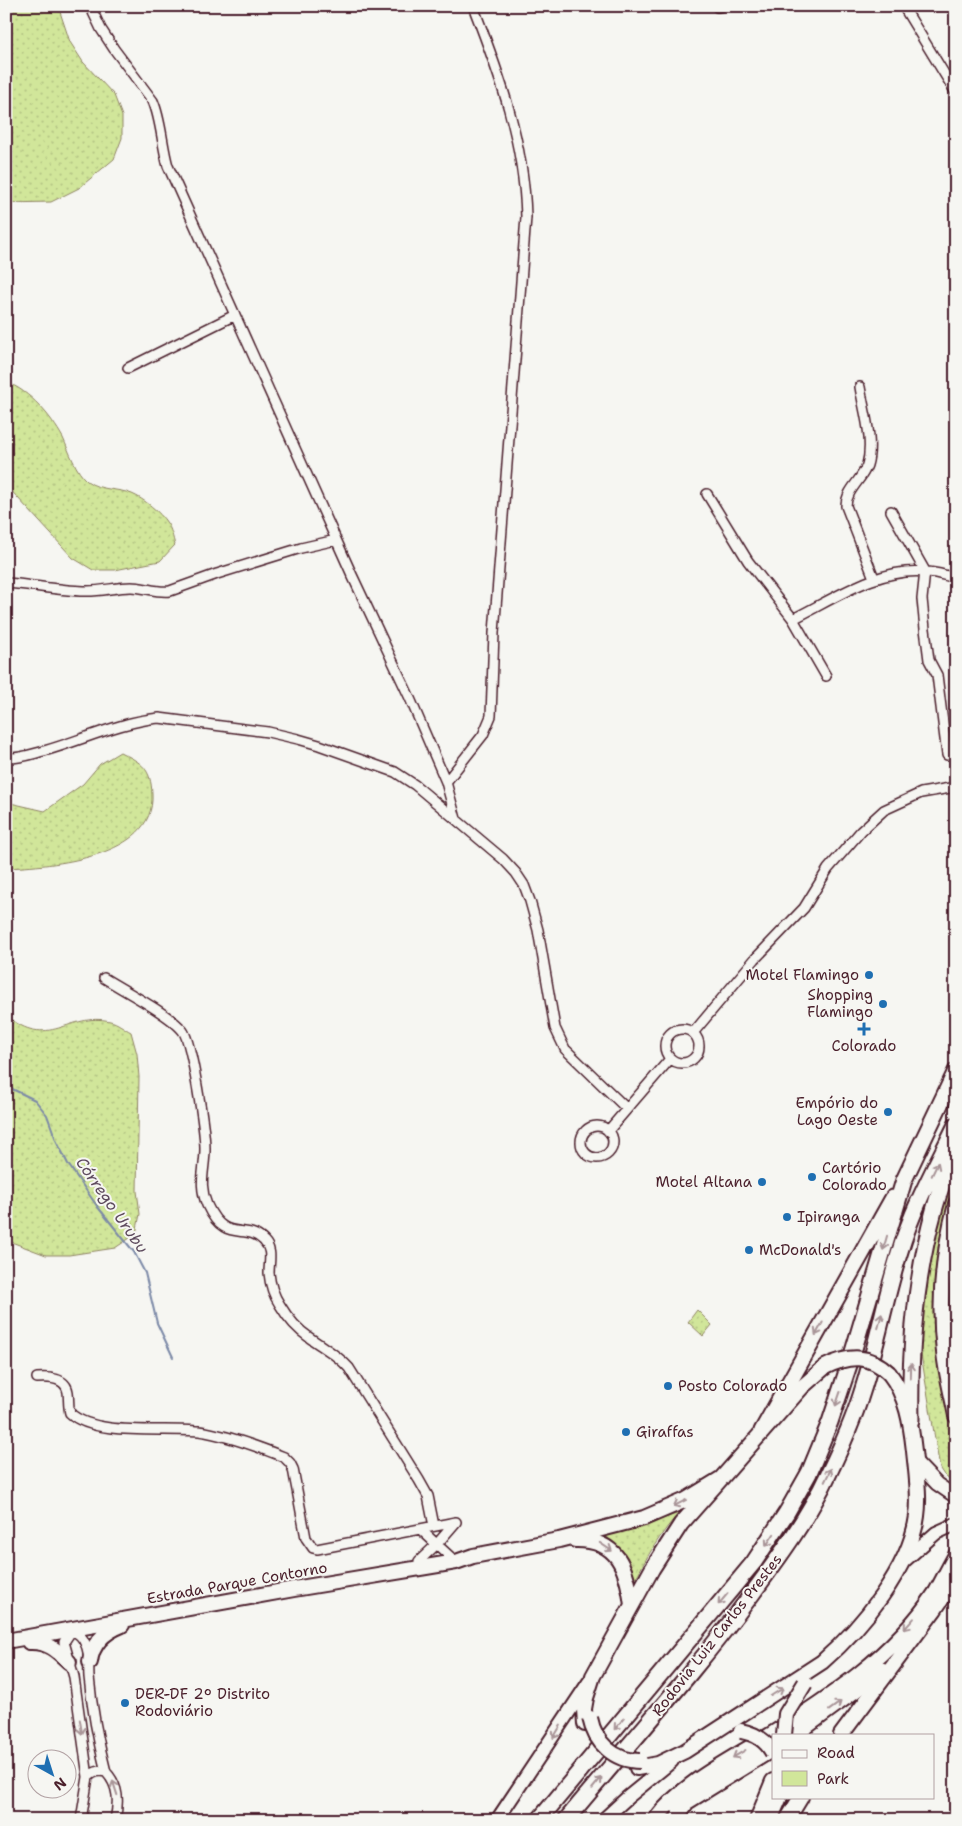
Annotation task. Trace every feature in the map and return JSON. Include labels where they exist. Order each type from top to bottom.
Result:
[{"type":"highway","points":[[762,1431],[868,1240],[904,1180],[956,1071]]},
{"type":"highway","name":"Rodovia Luiz Carlos Prestes","points":[[566,1820],[734,1618],[809,1512],[828,1476],[849,1428],[862,1391],[900,1249],[921,1196],[956,1125]]},
{"type":"highway","points":[[911,1420],[912,1342],[925,1251],[933,1212],[956,1147]]},
{"type":"highway","name":"Rodovia Luiz Carlos Prestes","points":[[539,1820],[754,1562],[787,1512],[808,1473],[830,1422],[850,1362],[904,1180]]},
{"type":"main road","points":[[956,1204],[947,1239],[942,1276],[941,1315],[944,1353],[956,1416]]},
{"type":"main road","points":[[497,1820],[593,1676],[652,1569],[681,1524],[802,1387],[845,1358],[860,1358],[876,1364],[899,1388],[911,1420],[918,1499],[914,1532],[903,1562],[876,1602],[846,1639],[822,1662],[739,1725],[727,1732],[704,1739],[685,1751],[636,1790],[604,1820]]},
{"type":"main road","points":[[876,1602],[908,1537],[912,1511],[912,1486],[904,1424],[897,1394],[889,1376]]},
{"type":"main road","points":[[915,1461],[928,1476],[951,1494]]},
{"type":"main road","name":"Estrada Parque Contorno","points":[[6,1641],[559,1540],[644,1518],[663,1511],[686,1500],[722,1478]]},
{"type":"main road","points":[[903,1562],[936,1533],[956,1524]]},
{"type":"main road","name":"Estrada Parque Contorno","points":[[559,1540],[598,1542],[614,1553],[629,1581],[632,1605]]},
{"type":"main road","points":[[655,1820],[669,1802],[691,1784],[836,1692],[888,1649],[935,1593],[956,1555]]},
{"type":"main road","name":"Estrada Parque Contorno","points":[[6,1634],[419,1561],[453,1560]]},
{"type":"main road","points":[[841,1734],[935,1609],[956,1578]]},
{"type":"main road","points":[[90,1669],[91,1653],[107,1632],[147,1616]]},
{"type":"main road","points":[[54,1627],[72,1630],[76,1626],[88,1621]]},
{"type":"main road","points":[[6,1645],[30,1642],[45,1643],[52,1646],[69,1662]]},
{"type":"main road","points":[[588,1721],[592,1697],[612,1643]]},
{"type":"main road","points":[[796,1734],[896,1660]]},
{"type":"main road","points":[[784,1734],[786,1714],[805,1683],[822,1662]]},
{"type":"main road","points":[[593,1676],[584,1709],[594,1743],[608,1757],[624,1765],[658,1764],[685,1751]]},
{"type":"main road","points":[[639,1764],[712,1726],[739,1725],[764,1741],[772,1752]]},
{"type":"main road","points":[[678,1820],[679,1814],[687,1802],[772,1750]]},
{"type":"main road","points":[[757,1820],[772,1783]]},
{"type":"main road","points":[[770,1820],[780,1798]]},
{"type":"main road","points":[[787,1820],[800,1798]]},
{"type":"street","points":[[90,6],[101,29],[114,49],[153,100],[168,166],[336,540],[409,696],[446,782],[456,819]]},
{"type":"street","points":[[446,782],[484,735],[491,716],[494,633],[526,216],[525,185],[508,100],[473,6]]},
{"type":"street","points":[[903,6],[956,93]]},
{"type":"street","points":[[128,368],[235,315]]},
{"type":"street","points":[[860,387],[868,439],[868,453],[866,465],[851,489],[846,506],[874,578]]},
{"type":"street","points":[[707,494],[748,561],[793,619],[826,676]]},
{"type":"street","points":[[891,511],[925,572],[922,600],[925,629],[929,660],[937,675],[947,755]]},
{"type":"street","points":[[6,583],[83,591],[122,587],[163,592],[301,548],[336,540]]},
{"type":"street","points":[[793,619],[874,578],[902,573],[925,572],[956,578]]},
{"type":"street","points":[[6,758],[24,756],[61,746],[142,719],[159,718],[268,732],[298,739],[381,767],[403,777],[456,819],[503,859],[516,873],[524,885],[538,930],[555,1028],[559,1038],[565,1049],[626,1109]]},
{"type":"street","points":[[693,1034],[755,959],[804,908],[828,869],[861,831],[884,810],[921,794],[956,787]]},
{"type":"street","points":[[104,978],[162,1014],[183,1031],[190,1048],[204,1133],[205,1149],[202,1188],[208,1206],[220,1225],[227,1230],[257,1235],[267,1244],[270,1255],[270,1283],[280,1305],[293,1323],[309,1338],[341,1358],[349,1368],[428,1496],[434,1526]]},
{"type":"street","points":[[681,1030],[687,1030],[693,1034],[699,1045],[695,1057],[683,1063],[670,1059],[666,1054],[665,1047],[669,1035],[674,1031],[681,1030]]},
{"type":"street","points":[[608,1131],[670,1059]]},
{"type":"street","points":[[37,1378],[54,1379],[64,1384],[68,1391],[70,1413],[78,1420],[117,1428],[200,1431],[284,1457],[293,1469],[306,1538],[313,1548],[317,1549],[456,1522],[419,1561]]},
{"type":"street","points":[[420,1529],[453,1560]]},
{"type":"street","points":[[80,1820],[88,1777],[74,1677],[64,1642],[72,1630],[81,1636],[85,1642],[90,1669],[97,1737],[106,1772],[116,1786],[118,1809],[115,1820]]},
{"type":"street","points":[[74,1677],[90,1669]]},
{"type":"street","points":[[78,1709],[94,1708]]},
{"type":"street","points":[[88,1777],[97,1771],[106,1772]]},
{"type":"green space","points":[[6,6],[58,6],[70,42],[83,62],[114,95],[122,116],[122,138],[114,159],[79,188],[51,202],[6,203]]},
{"type":"green space","points":[[6,382],[23,391],[46,413],[63,438],[76,467],[87,481],[103,488],[127,492],[137,496],[164,519],[170,528],[175,545],[160,561],[115,570],[93,570],[73,558],[6,485]]},
{"type":"green space","points":[[120,752],[140,763],[150,778],[152,794],[149,815],[137,832],[119,845],[73,861],[6,868],[6,802],[45,811],[83,784],[100,764]]},
{"type":"green space","points":[[6,1015],[21,1025],[34,1030],[47,1031],[95,1019],[113,1022],[131,1032],[137,1054],[139,1077],[137,1191],[140,1214],[136,1234],[115,1248],[69,1255],[46,1255],[6,1240]]},
{"type":"green space","points":[[956,1158],[956,1486],[940,1469],[915,1318],[941,1189]]},
{"type":"green space","points":[[697,1310],[712,1325],[703,1336],[688,1322]]},
{"type":"green space","points":[[679,1513],[654,1546],[634,1582],[622,1552],[611,1541],[597,1534],[642,1526]]},
{"type":"waterway","name":"Córrego Urubu","points":[[6,1086],[35,1100],[47,1115],[56,1140],[68,1164],[97,1206],[134,1252],[145,1273],[157,1323],[173,1357]]},
{"type":"place","name":"Motel Flamingo","points":[[869,975]]},
{"type":"place","name":"Shopping Flamingo","points":[[883,1004]]},
{"type":"place","name":"Colorado","points":[[864,1029]]},
{"type":"place","name":"Empório do Lago Oeste","points":[[888,1112]]},
{"type":"place","name":"Cartório Colorado","points":[[812,1177]]},
{"type":"place","name":"Motel Altana","points":[[762,1182]]},
{"type":"place","name":"Ipiranga","points":[[787,1217]]},
{"type":"place","name":"McDonald's","points":[[749,1250]]},
{"type":"place","name":"Posto Colorado","points":[[668,1386]]},
{"type":"place","name":"Giraffas","points":[[626,1432]]},
{"type":"place","name":"DER-DF 2º Distrito Rodoviário","points":[[125,1703]]}]
